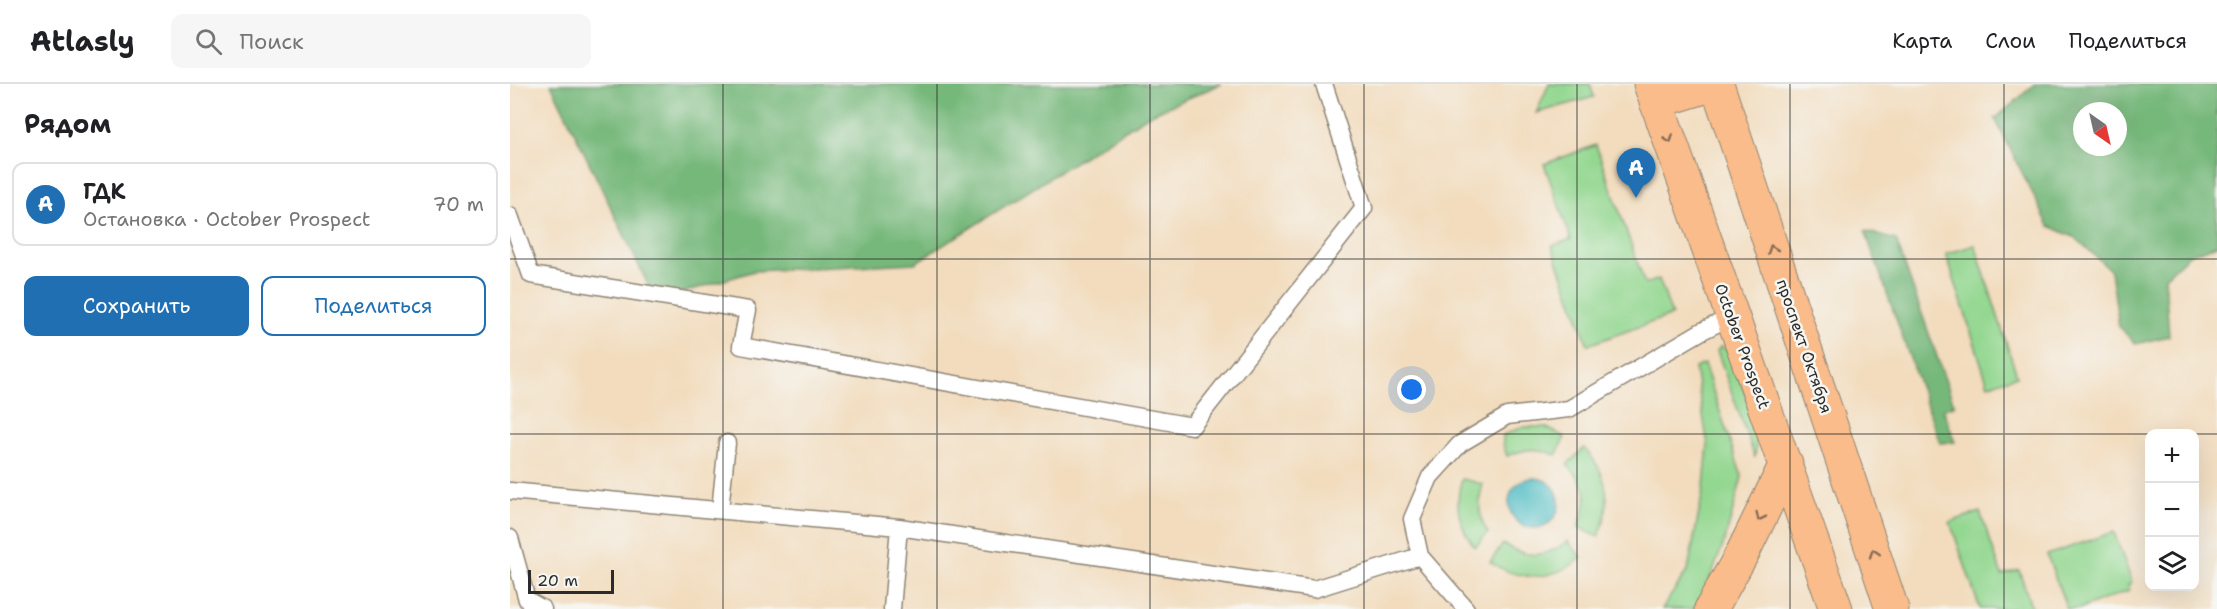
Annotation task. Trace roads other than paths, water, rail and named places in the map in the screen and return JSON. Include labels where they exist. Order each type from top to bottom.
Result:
[{"type":"main road","points":[[1653,93],[1715,84]]},
{"type":"main road","name":"проспект Октября","points":[[1715,84],[1892,609]]},
{"type":"main road","name":"October Prospect","points":[[1653,93],[1836,609]]},
{"type":"main road","points":[[1711,609],[1743,552],[1786,464]]},
{"type":"lane","points":[[510,216],[531,275],[748,310],[741,346],[1192,426],[1364,208],[1324,84]]},
{"type":"lane","points":[[1466,609],[1420,556],[1412,519],[1430,477],[1460,444],[1507,417],[1569,409],[1702,331],[1732,316]]},
{"type":"lane","points":[[720,510],[727,443]]},
{"type":"lane","points":[[510,490],[899,527],[1314,589],[1420,556]]},
{"type":"lane","points":[[892,609],[899,527]]},
{"type":"lane","points":[[510,538],[527,600],[543,609]]},
{"type":"water","points":[[1529,478],[1539,478],[1552,485],[1559,498],[1559,508],[1552,521],[1539,528],[1529,528],[1520,524],[1513,517],[1509,508],[1509,498],[1513,489],[1520,482]]},
{"type":"place","name":"ГДК","points":[[1636,198]]}]
